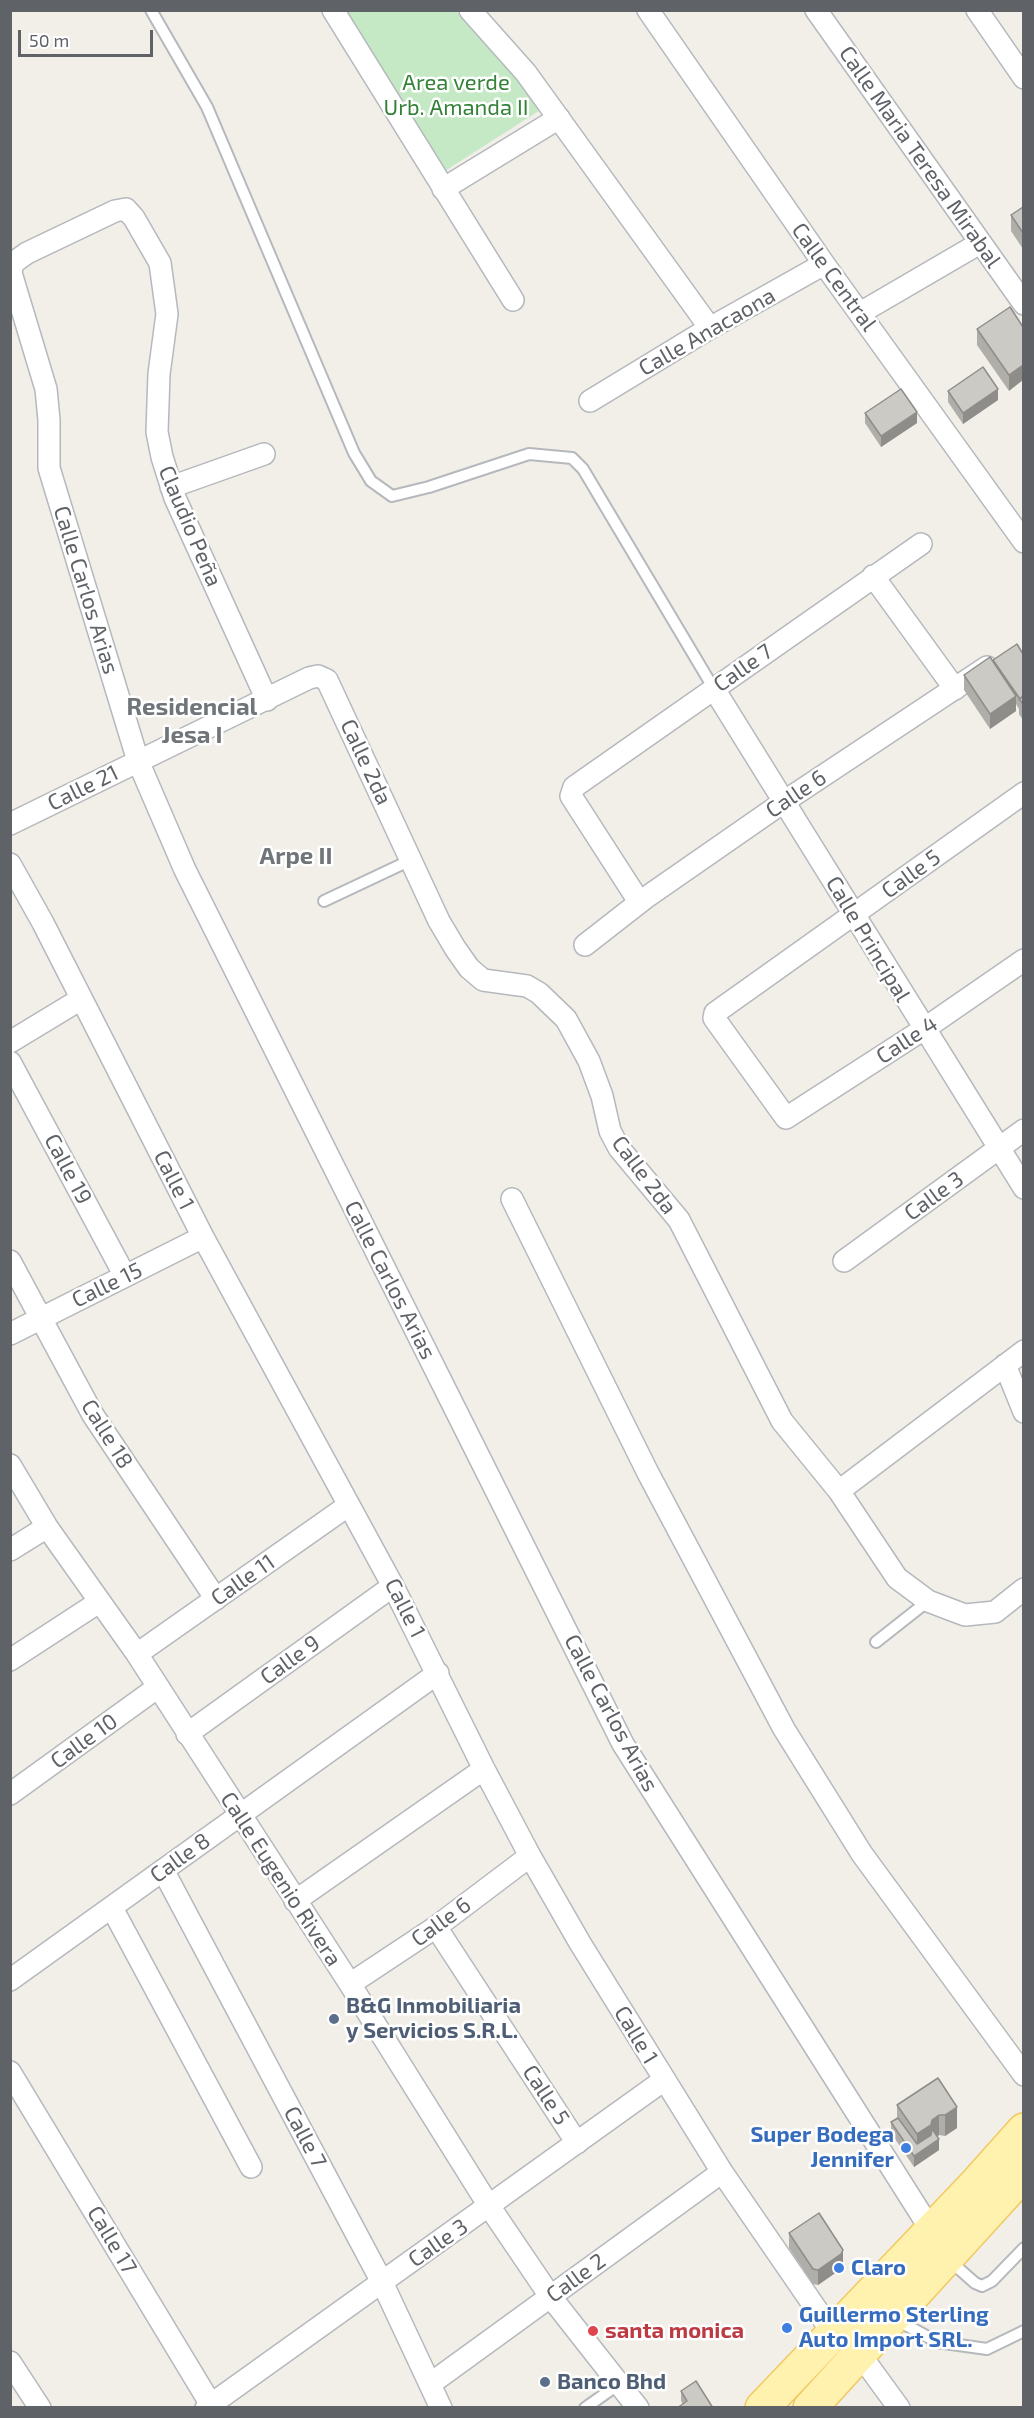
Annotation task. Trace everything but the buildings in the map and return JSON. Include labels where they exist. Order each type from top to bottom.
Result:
[{"type":"main road","points":[[810,2408],[892,2318],[939,2244],[1023,2130]]},
{"type":"main road","points":[[762,2408],[832,2332],[1023,2173]]},
{"type":"street","points":[[333,10],[513,300]]},
{"type":"street","points":[[470,10],[526,73],[560,118],[710,328]]},
{"type":"street","name":"Calle Central","points":[[648,10],[824,264],[1023,542]]},
{"type":"street","name":"Calle Maria Teresa Mirabal","points":[[816,10],[1023,304]]},
{"type":"street","points":[[977,10],[1020,67]]},
{"type":"street","points":[[443,189],[560,118]]},
{"type":"street","name":"Claudio Peña","points":[[13,263],[27,253],[115,211],[126,209],[134,218],[160,263],[167,314],[159,374],[157,432],[162,457],[171,487],[267,700]]},
{"type":"street","points":[[860,313],[980,243]]},
{"type":"street","name":"Calle Carlos Arias","points":[[13,263],[11,273],[46,389],[49,420],[49,468],[138,761],[190,880],[623,1744],[939,2244]]},
{"type":"street","name":"Calle Anacaona","points":[[590,401],[710,328],[824,264]]},
{"type":"street","points":[[171,487],[264,454]]},
{"type":"street","name":"Calle 7","points":[[641,900],[572,796],[574,787],[921,544]]},
{"type":"street","points":[[873,576],[955,689]]},
{"type":"street","name":"Calle 6","points":[[585,945],[641,900],[1002,657]]},
{"type":"street","name":"Calle 21","points":[[10,824],[309,678],[318,676]]},
{"type":"street","name":"Calle 2da","points":[[318,676],[327,680],[439,921],[469,968],[483,980],[527,986],[539,993],[566,1019],[589,1061],[602,1096],[610,1131],[619,1148],[679,1220],[782,1421],[839,1491],[897,1578],[928,1601],[965,1615],[995,1612],[1023,1589]]},
{"type":"street","name":"Calle Principal","points":[[714,689],[1023,1188]]},
{"type":"street","name":"Calle 5","points":[[788,1117],[785,1117],[714,1018],[716,1013],[1023,793]]},
{"type":"street","name":"Calle 1","points":[[10,864],[43,923],[203,1237],[393,1586],[530,1856],[580,1943],[722,2172],[832,2332]]},
{"type":"street","name":"Calle 4","points":[[788,1117],[924,1029],[1023,960]]},
{"type":"street","points":[[10,1042],[81,999]]},
{"type":"street","name":"Calle 19","points":[[10,1062],[125,1276]]},
{"type":"street","name":"Calle 3","points":[[844,1261],[1023,1130]]},
{"type":"street","points":[[512,1199],[643,1463],[784,1729],[862,1854],[1023,2075]]},
{"type":"street","name":"Calle 15","points":[[10,1334],[203,1237]]},
{"type":"street","name":"Calle 18","points":[[10,1261],[93,1415],[216,1599]]},
{"type":"street","points":[[839,1491],[1023,1351]]},
{"type":"street","points":[[1005,1365],[1023,1412]]},
{"type":"street","name":"Calle Eugenio Rivera","points":[[10,1465],[47,1527],[137,1654],[350,1984],[489,2206],[550,2296],[638,2408]]},
{"type":"street","name":"Calle 11","points":[[137,1654],[349,1505]]},
{"type":"street","points":[[10,1550],[47,1527]]},
{"type":"street","name":"Calle 9","points":[[187,1734],[393,1586]]},
{"type":"street","points":[[10,1660],[99,1602]]},
{"type":"street","name":"Calle 8","points":[[10,1980],[438,1673]]},
{"type":"street","name":"Calle 10","points":[[10,1794],[158,1687]]},
{"type":"street","points":[[295,1901],[484,1769]]},
{"type":"street","name":"Calle 6","points":[[350,1984],[436,1927],[530,1856]]},
{"type":"street","name":"Calle 7","points":[[163,1870],[381,2282],[441,2408]]},
{"type":"street","points":[[112,1908],[251,2167]]},
{"type":"street","name":"Calle 5","points":[[436,1927],[577,2143]]},
{"type":"street","name":"Calle 17","points":[[10,2072],[210,2406]]},
{"type":"street","name":"Calle 3","points":[[210,2406],[664,2080]]},
{"type":"street","name":"Calle 2","points":[[430,2384],[722,2172]]},
{"type":"street","points":[[860,2353],[899,2408]]},
{"type":"street","points":[[10,2362],[40,2408]]},
{"type":"lane","points":[[151,10],[207,107],[354,453],[371,481],[392,496],[429,487],[530,454],[572,458],[583,469],[714,689]]},
{"type":"lane","points":[[324,901],[411,860]]},
{"type":"lane","points":[[876,1642],[928,1601]]},
{"type":"lane","points":[[939,2244],[975,2283],[982,2286],[992,2281],[1023,2248]]},
{"type":"lane","points":[[892,2318],[938,2342],[987,2349],[1023,2331]]},
{"type":"lane","points":[[585,2408],[619,2384]]},
{"type":"green space","name":"Area verde Urb. Amanda II","points":[[340,11],[456,11],[545,107],[437,176]]},
{"type":"place","name":"B&G Inmobiliaria y Servicios S.R.L.","points":[[334,2019]]},
{"type":"place","name":"Super Bodega Jennifer","points":[[906,2148]]},
{"type":"place","name":"Claro","points":[[839,2268]]},
{"type":"place","name":"Guillermo Sterling Auto Import SRL.","points":[[787,2328]]},
{"type":"place","name":"santa monica","points":[[593,2331]]},
{"type":"place","name":"Banco Bhd","points":[[545,2382]]},
{"type":"district","name":"Residencial Jesa I","points":[[192,721]]},
{"type":"district","name":"Arpe II","points":[[296,856]]}]
